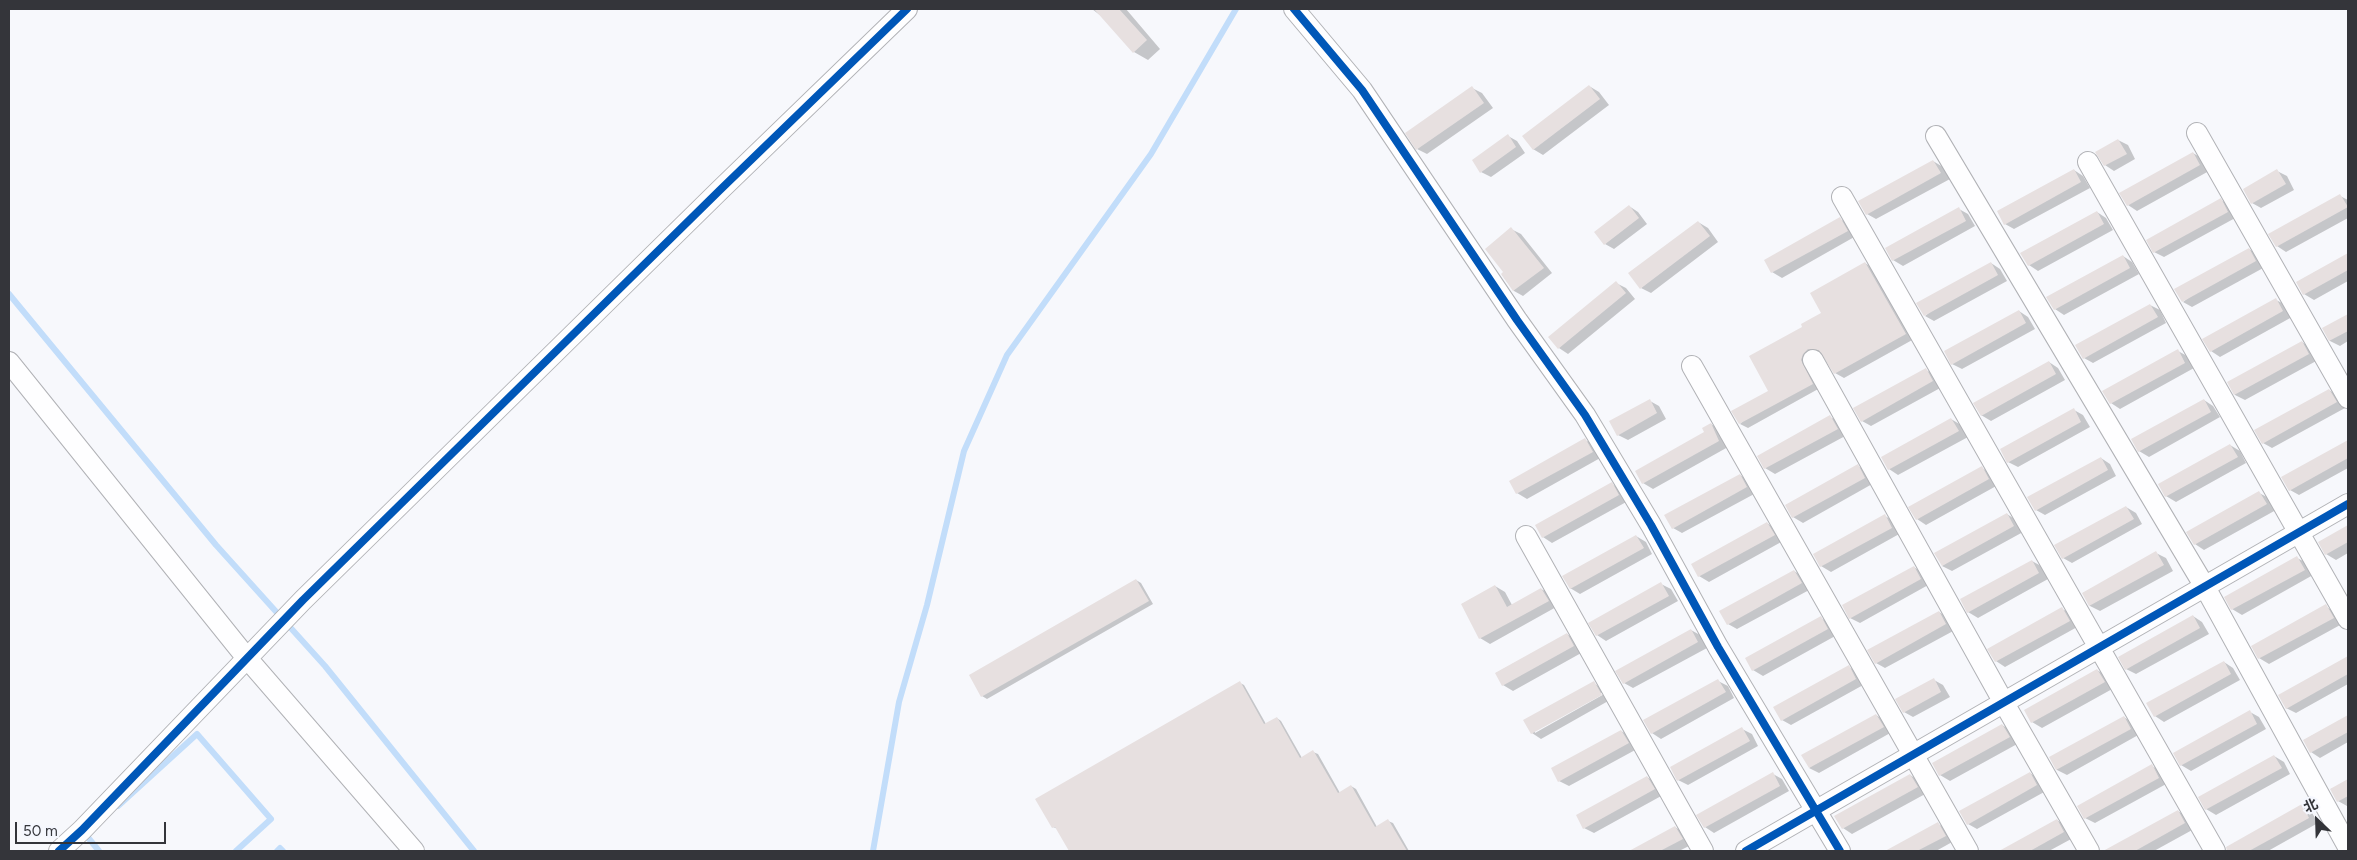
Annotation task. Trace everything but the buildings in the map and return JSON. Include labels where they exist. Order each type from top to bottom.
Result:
[{"type":"street","points":[[59,851],[82,830],[246,657],[303,600],[907,9]]},
{"type":"street","points":[[1294,9],[1362,90],[1517,320],[1585,415],[1651,525],[1718,647],[1840,851]]},
{"type":"street","points":[[2196,133],[2348,398]]},
{"type":"street","points":[[1936,136],[2205,587],[2348,847]]},
{"type":"street","points":[[2088,162],[2348,619]]},
{"type":"street","points":[[1842,197],[2215,851]]},
{"type":"street","points":[[1814,360],[2004,703],[2089,851]]},
{"type":"street","points":[[9,362],[246,657],[414,851]]},
{"type":"street","points":[[1692,366],[1968,851]]},
{"type":"street","points":[[1746,851],[2348,504]]},
{"type":"street","points":[[1526,536],[1703,851]]},
{"type":"waterway","points":[[873,851],[899,702],[927,605],[964,451],[1007,355],[1151,154],[1236,9]]},
{"type":"waterway","points":[[9,294],[216,545],[325,666],[474,851]]},
{"type":"waterway","points":[[118,806],[197,734],[271,819],[236,851]]},
{"type":"waterway","points":[[89,833],[86,835],[99,851]]},
{"type":"waterway","points":[[277,851],[280,848],[283,851]]},
{"type":"cycle path","points":[[59,851],[82,830],[303,600],[907,9]]},
{"type":"cycle path","points":[[1294,9],[1362,90],[1517,320],[1585,415],[1651,525],[1718,647],[1840,851]]},
{"type":"cycle path","points":[[1746,851],[2348,504]]}]
